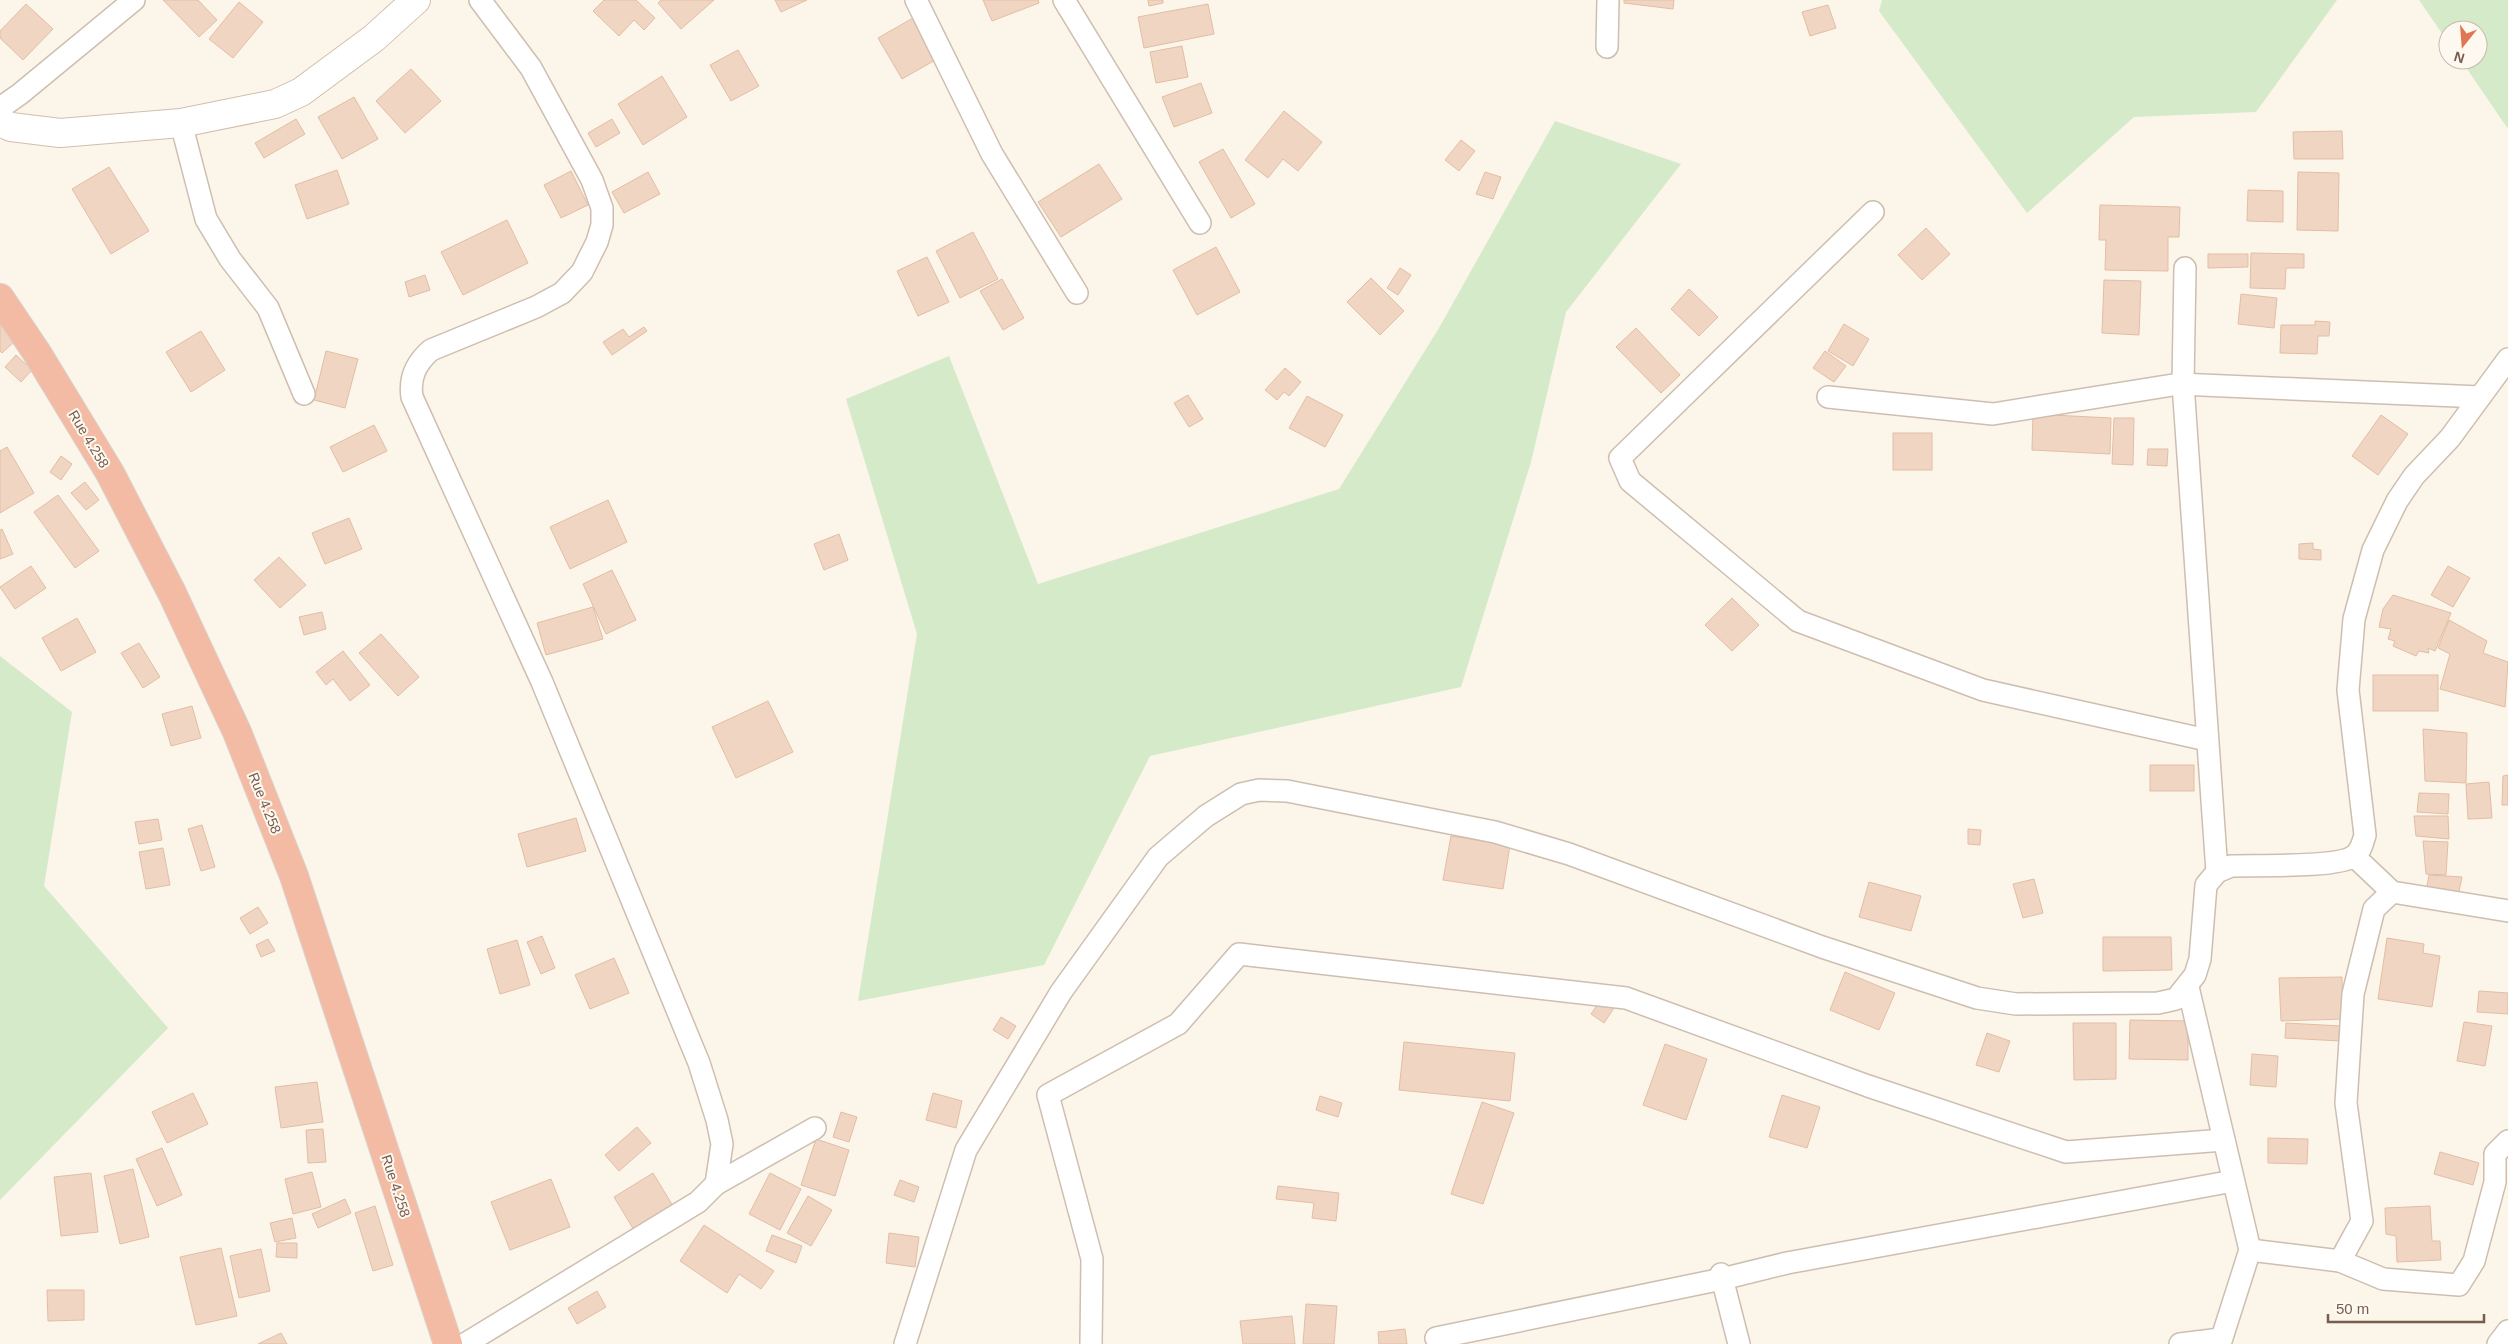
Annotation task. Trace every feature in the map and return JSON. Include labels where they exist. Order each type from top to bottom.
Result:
[{"type":"highway","name":"Rue 4.258","points":[[0,298],[37,353],[110,473],[172,593],[237,732],[294,876],[448,1344]]},
{"type":"street","points":[[0,108],[20,94],[134,0]]},
{"type":"street","points":[[0,122],[12,127],[60,134],[181,123],[275,104],[301,92],[374,38],[416,0]]},
{"type":"street","points":[[480,0],[531,68],[592,180],[602,208],[602,225],[597,242],[582,272],[562,293],[536,307],[431,350],[422,358],[414,371],[410,384],[412,397],[542,682],[699,1063],[717,1120],[722,1144],[716,1184]]},
{"type":"street","points":[[916,0],[992,154],[1077,293]]},
{"type":"street","points":[[1064,0],[1200,223]]},
{"type":"street","points":[[1607,47],[1608,0]]},
{"type":"street","points":[[181,123],[206,219],[230,259],[268,308],[304,394]]},
{"type":"street","points":[[1873,212],[1620,458],[1630,481],[1798,621],[1982,690],[2208,740]]},
{"type":"street","points":[[2185,268],[2183,384],[2217,872]]},
{"type":"street","points":[[905,1344],[966,1150],[1061,992],[1158,857],[1206,816],[1241,794],[1259,790],[1287,791],[1495,832],[1569,854],[1822,947],[1977,998],[2034,1005],[2158,1003],[2176,999],[2188,987],[2195,975],[2200,959],[2206,885],[2217,872],[2232,866],[2333,862],[2354,856],[2362,846],[2365,835],[2348,690],[2354,619],[2373,550],[2397,501],[2414,476],[2450,438],[2508,359]]},
{"type":"street","points":[[1828,397],[1993,414],[2183,384],[2480,397]]},
{"type":"street","points":[[2354,856],[2392,892],[2508,911]]},
{"type":"street","points":[[2340,1261],[2362,1220],[2346,1104],[2353,994],[2374,909],[2392,892]]},
{"type":"street","points":[[1091,1344],[1092,1260],[1048,1095],[1178,1024],[1239,954],[1626,998],[1868,1086],[2066,1152],[2224,1140]]},
{"type":"street","points":[[2180,1344],[2220,1342],[2250,1250],[2188,987]]},
{"type":"street","points":[[465,1344],[698,1202],[716,1184],[815,1128]]},
{"type":"street","points":[[2250,1250],[2340,1261],[2383,1279],[2459,1285],[2474,1261],[2502,1186],[2495,1154],[2508,1141]]},
{"type":"street","points":[[1436,1338],[1796,1261],[2234,1180]]},
{"type":"street","points":[[1721,1276],[1739,1344]]},
{"type":"street","points":[[2498,1344],[2508,1331]]},
{"type":"green space","points":[[1882,0],[2337,0],[2256,112],[2134,117],[2027,213],[1879,11]]},
{"type":"green space","points":[[2419,0],[2508,0],[2508,129],[2468,70],[2488,70],[2488,20],[2438,20],[2438,28]]},
{"type":"green space","points":[[1555,121],[1681,164],[1566,312],[1531,462],[1461,687],[1150,756],[1044,965],[858,1001],[917,634],[846,399],[949,356],[1038,584],[1339,489],[1439,328]]},
{"type":"green space","points":[[0,656],[72,712],[44,886],[168,1028],[0,1200]]},
{"type":"building","points":[[163,0],[198,0],[217,20],[199,37]]},
{"type":"building","points":[[604,0],[636,0],[655,18],[644,30],[634,20],[619,36],[593,11]]},
{"type":"building","points":[[661,0],[714,0],[681,29],[658,3]]},
{"type":"building","points":[[775,0],[807,0],[781,12]]},
{"type":"building","points":[[983,0],[1038,0],[1039,3],[992,21]]},
{"type":"building","points":[[1148,0],[1163,0],[1163,3],[1149,6]]},
{"type":"building","points":[[1624,0],[1674,0],[1673,9],[1624,3]]},
{"type":"building","points":[[239,2],[263,22],[233,58],[209,39]]},
{"type":"building","points":[[26,4],[53,29],[23,60],[0,38],[0,31]]},
{"type":"building","points":[[1208,4],[1214,34],[1144,48],[1138,17]]},
{"type":"building","points":[[1828,5],[1836,28],[1810,36],[1802,12]]},
{"type":"building","points":[[913,18],[937,59],[902,79],[878,38]]},
{"type":"building","points":[[1182,46],[1188,77],[1156,83],[1150,52]]},
{"type":"building","points":[[738,50],[759,86],[731,101],[710,65]]},
{"type":"building","points":[[411,69],[441,101],[405,133],[376,101]]},
{"type":"building","points":[[662,76],[687,117],[643,145],[618,104]]},
{"type":"building","points":[[1201,83],[1212,113],[1174,127],[1162,97]]},
{"type":"building","points":[[354,97],[378,139],[342,159],[318,117]]},
{"type":"building","points":[[1284,111],[1322,142],[1298,171],[1283,159],[1268,178],[1245,160]]},
{"type":"building","points":[[296,119],[305,134],[264,158],[255,143]]},
{"type":"building","points":[[612,119],[620,133],[596,147],[588,133]]},
{"type":"building","points":[[2342,131],[2343,159],[2294,159],[2293,132]]},
{"type":"building","points":[[1461,140],[1475,151],[1459,171],[1445,160]]},
{"type":"building","points":[[1223,149],[1255,204],[1231,218],[1199,162]]},
{"type":"building","points":[[1099,164],[1122,199],[1061,237],[1038,202]]},
{"type":"building","points":[[109,167],[149,231],[111,254],[72,189]]},
{"type":"building","points":[[337,170],[349,204],[307,219],[295,185]]},
{"type":"building","points":[[571,171],[588,205],[561,218],[544,185]]},
{"type":"building","points":[[648,172],[660,194],[624,213],[612,192]]},
{"type":"building","points":[[1485,172],[1501,177],[1493,199],[1476,194]]},
{"type":"building","points":[[2298,172],[2339,173],[2338,231],[2297,230]]},
{"type":"building","points":[[2248,190],[2283,191],[2283,222],[2247,221]]},
{"type":"building","points":[[2100,205],[2180,207],[2179,237],[2168,237],[2168,271],[2105,270],[2106,240],[2099,240]]},
{"type":"building","points":[[507,220],[528,263],[463,295],[441,252]]},
{"type":"building","points":[[1926,228],[1950,254],[1922,280],[1898,255]]},
{"type":"building","points":[[973,232],[998,279],[960,298],[936,251]]},
{"type":"building","points":[[1216,247],[1240,292],[1197,315],[1173,270]]},
{"type":"building","points":[[2251,253],[2304,254],[2304,268],[2286,268],[2285,289],[2250,288]]},
{"type":"building","points":[[2208,254],[2248,254],[2248,267],[2208,268]]},
{"type":"building","points":[[927,257],[949,302],[918,316],[897,271]]},
{"type":"building","points":[[1400,268],[1411,275],[1398,295],[1387,288]]},
{"type":"building","points":[[425,275],[430,290],[409,297],[405,282]]},
{"type":"building","points":[[1371,278],[1404,311],[1380,335],[1347,302]]},
{"type":"building","points":[[1002,279],[1024,318],[1003,330],[980,291]]},
{"type":"building","points":[[2104,280],[2141,281],[2139,335],[2102,333]]},
{"type":"building","points":[[1689,289],[1718,317],[1699,336],[1671,309]]},
{"type":"building","points":[[2241,294],[2277,298],[2274,328],[2238,324]]},
{"type":"building","points":[[2315,321],[2330,322],[2329,336],[2318,336],[2317,354],[2280,353],[2281,325],[2315,325]]},
{"type":"building","points":[[1844,324],[1869,339],[1853,366],[1828,351]]},
{"type":"building","points":[[0,325],[15,341],[2,353],[0,351]]},
{"type":"building","points":[[644,327],[647,331],[612,355],[603,342],[623,329],[629,337]]},
{"type":"building","points":[[1636,328],[1680,375],[1661,393],[1616,347]]},
{"type":"building","points":[[201,331],[225,370],[191,392],[166,352]]},
{"type":"building","points":[[326,351],[358,359],[345,408],[314,400]]},
{"type":"building","points":[[1825,351],[1846,366],[1834,382],[1813,368]]},
{"type":"building","points":[[16,355],[32,370],[21,382],[5,367]]},
{"type":"building","points":[[1285,368],[1301,382],[1289,396],[1284,392],[1277,400],[1265,390]]},
{"type":"building","points":[[1188,395],[1203,419],[1189,427],[1174,403]]},
{"type":"building","points":[[1307,396],[1343,415],[1325,447],[1289,428]]},
{"type":"building","points":[[2033,414],[2111,418],[2110,454],[2032,450]]},
{"type":"building","points":[[2381,415],[2408,434],[2378,475],[2352,456]]},
{"type":"building","points":[[2114,418],[2134,418],[2133,465],[2112,464]]},
{"type":"building","points":[[374,425],[387,451],[343,472],[330,447]]},
{"type":"building","points":[[1893,433],[1932,433],[1932,470],[1893,470]]},
{"type":"building","points":[[7,447],[34,493],[0,513],[0,451]]},
{"type":"building","points":[[2148,449],[2168,449],[2167,466],[2147,465]]},
{"type":"building","points":[[61,456],[72,464],[61,480],[50,472]]},
{"type":"building","points":[[85,482],[99,500],[86,510],[71,493]]},
{"type":"building","points":[[58,495],[99,551],[75,568],[34,512]]},
{"type":"building","points":[[608,500],[627,542],[570,569],[550,527]]},
{"type":"building","points":[[349,518],[362,549],[325,564],[312,533]]},
{"type":"building","points":[[2,529],[13,554],[0,559],[0,530]]},
{"type":"building","points":[[839,534],[848,560],[824,570],[814,544]]},
{"type":"building","points":[[2313,543],[2313,549],[2321,550],[2321,560],[2299,559],[2299,544]]},
{"type":"building","points":[[279,557],[306,585],[280,608],[254,580]]},
{"type":"building","points":[[31,566],[46,588],[15,609],[0,587]]},
{"type":"building","points":[[2448,566],[2470,578],[2453,607],[2431,595]]},
{"type":"building","points":[[612,570],[636,620],[606,634],[583,584]]},
{"type":"building","points":[[2393,595],[2451,613],[2435,651],[2428,648],[2429,653],[2419,651],[2416,656],[2393,646],[2395,641],[2388,639],[2391,629],[2379,627],[2383,609]]},
{"type":"building","points":[[1732,598],[1759,625],[1732,651],[1705,625]]},
{"type":"building","points":[[593,607],[603,639],[546,655],[537,623]]},
{"type":"building","points":[[322,612],[326,629],[304,635],[299,617]]},
{"type":"building","points":[[77,618],[96,652],[61,671],[42,638]]},
{"type":"building","points":[[2449,620],[2487,641],[2483,653],[2508,662],[2505,707],[2440,689],[2450,654],[2438,648]]},
{"type":"building","points":[[381,634],[419,677],[398,696],[359,653]]},
{"type":"building","points":[[139,643],[160,677],[143,688],[121,653]]},
{"type":"building","points":[[343,651],[370,685],[350,701],[333,679],[326,685],[316,672]]},
{"type":"building","points":[[2373,675],[2438,675],[2438,711],[2373,711]]},
{"type":"building","points":[[768,701],[793,752],[736,778],[712,727]]},
{"type":"building","points":[[192,706],[201,738],[171,746],[162,714]]},
{"type":"building","points":[[2423,729],[2467,733],[2466,783],[2425,781]]},
{"type":"building","points":[[2150,765],[2194,765],[2194,791],[2150,791]]},
{"type":"building","points":[[2508,775],[2508,805],[2502,805],[2503,776]]},
{"type":"building","points":[[2489,782],[2492,818],[2468,819],[2466,784]]},
{"type":"building","points":[[2419,793],[2449,794],[2448,814],[2417,812]]},
{"type":"building","points":[[2414,816],[2448,816],[2449,839],[2416,836]]},
{"type":"building","points":[[576,818],[586,851],[527,867],[518,834]]},
{"type":"building","points":[[158,819],[162,840],[139,844],[135,822]]},
{"type":"building","points":[[202,825],[215,867],[201,871],[188,829]]},
{"type":"building","points":[[1968,829],[1981,830],[1980,845],[1968,844]]},
{"type":"building","points":[[1451,836],[1510,845],[1503,889],[1443,880]]},
{"type":"building","points":[[2423,841],[2448,842],[2446,875],[2426,874]]},
{"type":"building","points":[[163,848],[170,885],[146,889],[139,852]]},
{"type":"building","points":[[2429,875],[2462,877],[2458,896],[2426,891]]},
{"type":"building","points":[[2034,879],[2043,913],[2023,918],[2013,884]]},
{"type":"building","points":[[1869,882],[1921,896],[1911,931],[1859,917]]},
{"type":"building","points":[[258,907],[268,923],[250,934],[240,918]]},
{"type":"building","points":[[542,936],[555,968],[541,974],[527,942]]},
{"type":"building","points":[[2103,937],[2171,937],[2172,970],[2103,971]]},
{"type":"building","points":[[2387,938],[2424,944],[2423,953],[2440,956],[2432,1007],[2378,999]]},
{"type":"building","points":[[268,939],[275,951],[261,957],[256,945]]},
{"type":"building","points":[[517,940],[530,985],[500,994],[487,949]]},
{"type":"building","points":[[614,958],[629,993],[590,1009],[575,975]]},
{"type":"building","points":[[1845,972],[1895,993],[1879,1030],[1830,1010]]},
{"type":"building","points":[[2342,977],[2343,1019],[2281,1021],[2279,978]]},
{"type":"building","points":[[2479,991],[2508,993],[2508,1014],[2477,1012]]},
{"type":"building","points":[[1603,997],[1616,1005],[1604,1023],[1591,1014]]},
{"type":"building","points":[[1001,1017],[1016,1026],[1008,1039],[993,1030]]},
{"type":"building","points":[[2130,1020],[2188,1021],[2188,1060],[2129,1059]]},
{"type":"building","points":[[2464,1022],[2492,1026],[2485,1066],[2457,1061]]},
{"type":"building","points":[[2073,1023],[2116,1023],[2116,1079],[2074,1080]]},
{"type":"building","points":[[2286,1023],[2341,1026],[2340,1041],[2285,1038]]},
{"type":"building","points":[[1987,1033],[2010,1041],[1999,1072],[1976,1065]]},
{"type":"building","points":[[1404,1042],[1515,1053],[1510,1101],[1399,1090]]},
{"type":"building","points":[[1665,1044],[1707,1059],[1686,1120],[1643,1105]]},
{"type":"building","points":[[2252,1054],[2278,1056],[2276,1087],[2250,1085]]},
{"type":"building","points":[[317,1082],[323,1122],[281,1128],[275,1087]]},
{"type":"building","points":[[193,1093],[208,1124],[167,1143],[152,1112]]},
{"type":"building","points":[[933,1093],[962,1101],[956,1128],[926,1120]]},
{"type":"building","points":[[1782,1095],[1820,1107],[1807,1148],[1769,1137]]},
{"type":"building","points":[[1320,1096],[1342,1103],[1338,1117],[1316,1110]]},
{"type":"building","points":[[1482,1102],[1514,1113],[1483,1204],[1451,1194]]},
{"type":"building","points":[[841,1112],[857,1117],[849,1142],[833,1137]]},
{"type":"building","points":[[637,1127],[651,1143],[619,1171],[605,1155]]},
{"type":"building","points":[[323,1129],[326,1162],[308,1163],[306,1130]]},
{"type":"building","points":[[2268,1138],[2308,1139],[2307,1164],[2268,1163]]},
{"type":"building","points":[[816,1139],[849,1150],[835,1196],[801,1185]]},
{"type":"building","points":[[162,1148],[182,1195],[157,1206],[136,1159]]},
{"type":"building","points":[[2440,1152],[2479,1163],[2473,1185],[2434,1174]]},
{"type":"building","points":[[133,1169],[149,1237],[120,1244],[104,1176]]},
{"type":"building","points":[[312,1172],[321,1207],[293,1214],[285,1179]]},
{"type":"building","points":[[91,1173],[98,1232],[61,1236],[54,1177]]},
{"type":"building","points":[[653,1173],[676,1211],[637,1235],[614,1197]]},
{"type":"building","points":[[770,1173],[801,1189],[780,1230],[749,1214]]},
{"type":"building","points":[[551,1179],[570,1227],[510,1250],[491,1202]]},
{"type":"building","points":[[900,1180],[919,1187],[914,1202],[894,1195]]},
{"type":"building","points":[[1278,1186],[1339,1193],[1336,1221],[1312,1218],[1314,1203],[1276,1199]]},
{"type":"building","points":[[808,1196],[832,1210],[811,1246],[787,1233]]},
{"type":"building","points":[[345,1199],[351,1213],[318,1228],[312,1214]]},
{"type":"building","points":[[375,1206],[393,1265],[373,1271],[355,1213]]},
{"type":"building","points":[[2430,1206],[2432,1241],[2440,1241],[2441,1260],[2397,1262],[2396,1236],[2386,1234],[2385,1208]]},
{"type":"building","points":[[292,1218],[296,1238],[275,1242],[270,1223]]},
{"type":"building","points":[[704,1225],[774,1271],[761,1289],[739,1274],[727,1293],[680,1261]]},
{"type":"building","points":[[889,1233],[919,1237],[915,1267],[886,1263]]},
{"type":"building","points":[[772,1235],[802,1246],[796,1263],[766,1251]]},
{"type":"building","points":[[277,1243],[297,1243],[297,1258],[276,1257]]},
{"type":"building","points":[[221,1248],[237,1316],[196,1325],[180,1257]]},
{"type":"building","points":[[261,1249],[270,1291],[239,1298],[230,1256]]},
{"type":"building","points":[[47,1290],[84,1290],[84,1320],[48,1321]]},
{"type":"building","points":[[597,1291],[606,1307],[577,1324],[568,1308]]},
{"type":"building","points":[[1306,1304],[1337,1306],[1334,1344],[1303,1344]]},
{"type":"building","points":[[1292,1316],[1295,1344],[1243,1344],[1240,1321]]},
{"type":"building","points":[[1405,1329],[1407,1344],[1379,1344],[1378,1332]]},
{"type":"building","points":[[281,1333],[287,1344],[258,1344]]}]
